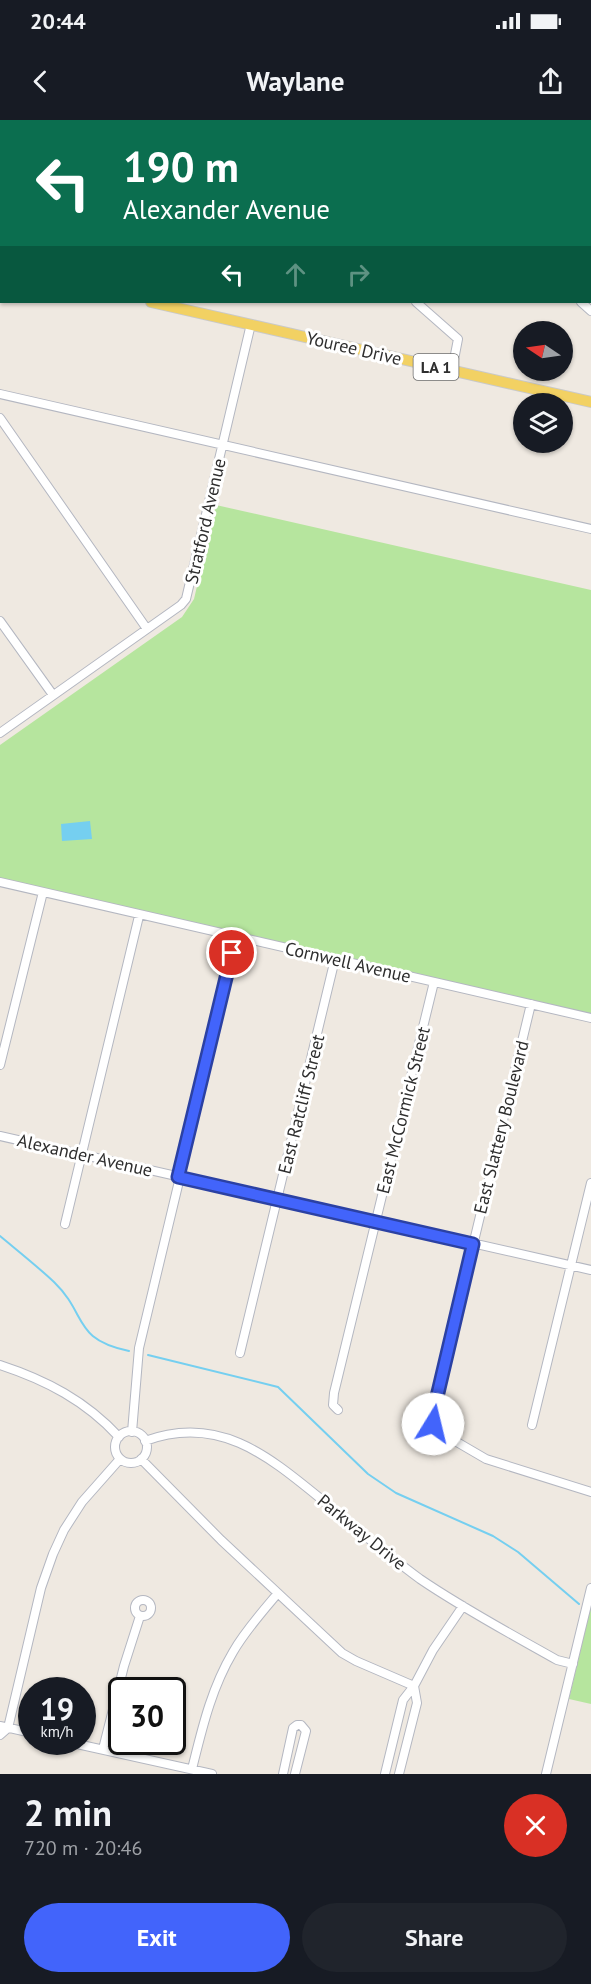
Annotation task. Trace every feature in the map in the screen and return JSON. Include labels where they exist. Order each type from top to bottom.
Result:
[{"type":"main road","name":"Youree Drive","points":[[156,303],[591,402]]},
{"type":"street","points":[[417,303],[458,339],[452,370]]},
{"type":"street","name":"Stratford Avenue","points":[[0,733],[147,629],[186,598],[251,324]]},
{"type":"street","points":[[0,394],[591,529]]},
{"type":"street","points":[[0,418],[147,629]]},
{"type":"street","points":[[0,621],[53,695]]},
{"type":"street","name":"Cornwell Avenue","points":[[0,882],[139,916],[591,1018]]},
{"type":"street","points":[[0,1065],[43,892]]},
{"type":"street","points":[[65,1224],[139,916]]},
{"type":"street","points":[[132,1432],[139,1348],[237,937]]},
{"type":"street","name":"East Ratcliff Street","points":[[240,1353],[335,959]]},
{"type":"street","name":"East McCormick Street","points":[[338,1410],[333,1405],[334,1392],[434,982]]},
{"type":"street","name":"East Slattery Boulevard","points":[[531,1004],[432,1418],[438,1431],[486,1459],[591,1492]]},
{"type":"street","name":"Alexander Avenue","points":[[0,1136],[591,1270]]},
{"type":"street","points":[[532,1425],[591,1184]]},
{"type":"street","points":[[0,1365],[64,1392],[99,1416],[119,1437]]},
{"type":"street","points":[[132,1432],[141,1435],[146,1450],[141,1460],[131,1463],[120,1459],[115,1450],[119,1437],[124,1433],[132,1432]]},
{"type":"street","name":"Parkway Drive","points":[[145,1442],[165,1434],[192,1432],[221,1437],[255,1451],[294,1477],[419,1578],[557,1660],[573,1664]]},
{"type":"street","points":[[0,1735],[41,1588],[53,1554],[64,1530],[82,1502],[120,1459]]},
{"type":"street","points":[[141,1460],[278,1593],[349,1657],[414,1686]]},
{"type":"street","points":[[546,1774],[591,1588]]},
{"type":"street","points":[[189,1771],[203,1722],[222,1672],[247,1631],[278,1593]]},
{"type":"street","points":[[386,1774],[403,1700],[463,1606]]},
{"type":"street","points":[[103,1749],[121,1674],[140,1616]]},
{"type":"street","points":[[399,1774],[417,1703],[414,1686]]},
{"type":"street","points":[[283,1774],[293,1728],[301,1725],[306,1731],[295,1774]]},
{"type":"street","points":[[96,1748],[189,1771],[212,1774]]},
{"type":"green space","points":[[216,505],[591,590],[591,1015],[0,882],[0,745],[182,617],[194,599]]},
{"type":"green space","points":[[591,1606],[591,1704],[569,1699]]},
{"type":"water","points":[[90,821],[92,839],[62,841],[61,824]]},
{"type":"waterway","points":[[0,1236],[54,1282],[65,1294],[89,1333],[111,1346],[129,1351]]},
{"type":"waterway","points":[[148,1355],[278,1387],[368,1474],[396,1493],[493,1536],[518,1552],[579,1604]]},
{"type":"route","points":[[232,953],[178,1177],[473,1244],[432,1418],[433,1424]]}]
